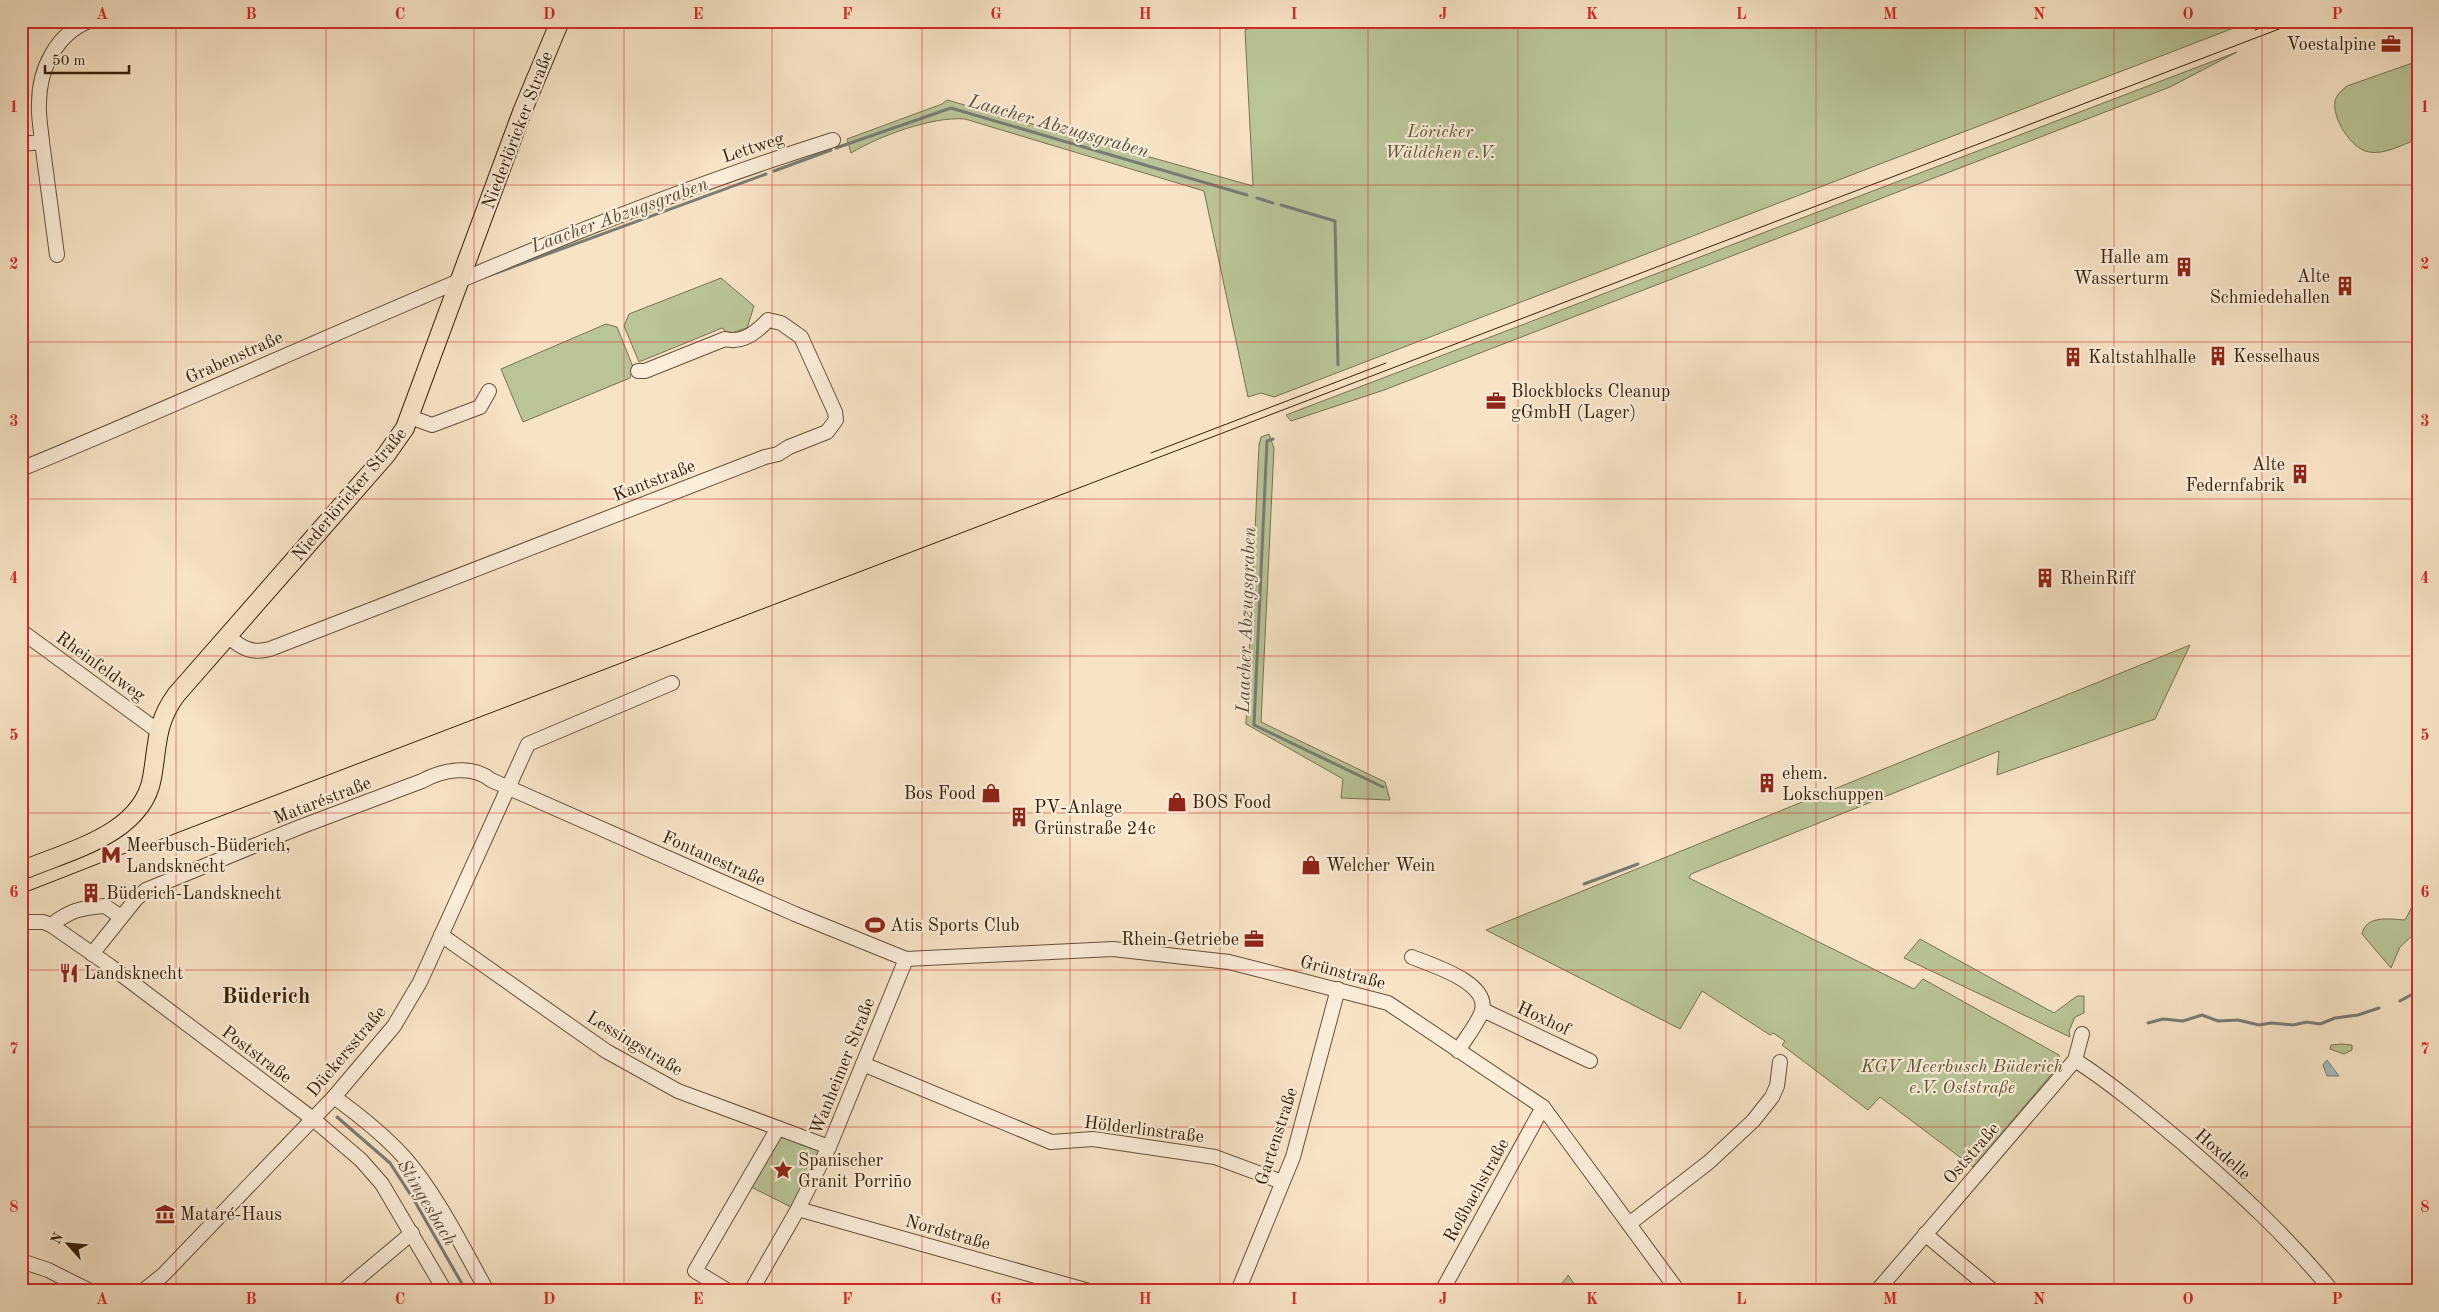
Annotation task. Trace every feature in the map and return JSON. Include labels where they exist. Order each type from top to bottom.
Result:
[{"type":"main road","name":"Niederlöricker Straße","points":[[23,866],[110,833],[132,816],[140,807],[151,782],[161,720],[176,695],[399,438],[410,417],[462,280],[522,112],[560,21]]},
{"type":"street","points":[[57,255],[38,102],[46,63],[62,39],[89,21]]},
{"type":"street","name":"Lettweg","points":[[462,280],[649,203],[741,169],[833,140]]},
{"type":"street","points":[[21,144],[42,142]]},
{"type":"street","name":"Grabenstraße","points":[[21,469],[462,280]]},
{"type":"street","name":"Kantstraße","points":[[228,636],[244,649],[270,650],[765,457],[778,454],[789,447],[827,432],[836,420],[835,412],[801,337],[782,323],[768,320],[756,333],[733,341],[725,339],[645,371],[638,371]]},
{"type":"street","points":[[410,417],[428,425],[436,424],[480,407],[489,391]]},
{"type":"street","name":"Rheinfeldweg","points":[[21,631],[158,731]]},
{"type":"street","points":[[509,787],[528,744],[672,683]]},
{"type":"street","name":"Mataréstraße","points":[[92,954],[121,917],[146,890],[300,827],[422,781],[434,774],[450,770],[484,774],[491,780],[509,787]]},
{"type":"street","name":"Dückersstraße","points":[[143,1291],[163,1275],[334,1097],[394,1026],[420,982],[509,787]]},
{"type":"street","name":"Fontanestraße","points":[[509,787],[795,914],[906,959]]},
{"type":"street","points":[[51,925],[68,913],[80,908],[105,906],[121,917]]},
{"type":"street","name":"Poststraße","points":[[21,922],[43,922],[51,925],[313,1119],[371,1171],[412,1233],[445,1291]]},
{"type":"street","name":"Lessingstraße","points":[[441,935],[622,1060],[678,1091],[829,1147]]},
{"type":"street","name":"Grünstraße","points":[[906,959],[1113,949],[1229,962],[1388,1003],[1543,1107],[1678,1291]]},
{"type":"street","points":[[1412,957],[1468,981],[1481,995],[1483,1010],[1458,1051]]},
{"type":"street","name":"Wanheimer Straße","points":[[751,1291],[798,1209],[829,1147],[906,959]]},
{"type":"street","name":"Gartenstraße","points":[[1238,1291],[1292,1157],[1338,989]]},
{"type":"street","name":"Hoxhof","points":[[1483,1010],[1590,1060]]},
{"type":"street","name":"Oststraße","points":[[1877,1291],[2075,1060],[2082,1034]]},
{"type":"street","name":"Hoxdelle","points":[[2075,1060],[2144,1110],[2227,1181],[2263,1216],[2332,1291]]},
{"type":"street","points":[[1629,1224],[1709,1162],[1753,1121],[1772,1097],[1777,1086],[1780,1062]]},
{"type":"street","name":"Hölderlinstraße","points":[[863,1064],[1051,1142],[1093,1139],[1215,1157],[1282,1182]]},
{"type":"street","points":[[334,1097],[368,1122],[404,1158],[426,1186],[487,1291]]},
{"type":"street","name":"Roßbachstraße","points":[[1442,1291],[1543,1107]]},
{"type":"street","points":[[728,1291],[695,1271],[778,1128]]},
{"type":"street","name":"Nordstraße","points":[[798,1209],[1089,1291]]},
{"type":"street","points":[[343,1291],[412,1233]]},
{"type":"street","points":[[1925,1234],[1993,1291]]},
{"type":"street","points":[[21,1261],[48,1270],[90,1291]]},
{"type":"green space","name":"Löricker Wäldchen e.V.","points":[[1267,21],[2252,21],[1274,397],[1261,393],[1248,397],[1204,191],[965,119],[938,121],[906,128],[851,153],[847,139],[942,104],[947,100],[1253,186],[1245,30]]},
{"type":"green space","points":[[2237,52],[2170,87],[1384,390],[1291,421],[1286,415]]},
{"type":"green space","points":[[2418,61],[2418,139],[2381,152],[2375,153],[2362,150],[2344,132],[2340,124],[2335,108],[2338,94],[2347,86]]},
{"type":"green space","points":[[721,278],[754,306],[747,328],[729,334],[722,328],[639,362],[624,326],[629,314]]},
{"type":"green space","points":[[606,324],[617,327],[633,367],[630,378],[523,422],[501,369]]},
{"type":"green space","points":[[1269,434],[1274,448],[1261,722],[1385,782],[1390,800],[1341,798],[1343,779],[1246,724],[1259,445],[1261,437]]},
{"type":"green space","name":"KGV Meerbusch Büderich e.V. Oststraße","points":[[2190,645],[2155,719],[1997,775],[1999,751],[1691,874],[1689,878],[1914,989],[1923,979],[2059,1055],[2061,1063],[1973,1167],[1880,1097],[1868,1110],[1782,1045],[1785,1041],[1773,1033],[1770,1035],[1702,991],[1680,1029],[1486,930]]},
{"type":"green space","points":[[2418,904],[2418,936],[2412,936],[2400,947],[2391,968],[2362,934],[2364,928],[2373,921],[2405,920],[2412,907]]},
{"type":"green space","points":[[1920,939],[2054,1013],[2077,996],[2084,996],[2084,1013],[2075,1017],[2069,1031],[2070,1037],[1904,958]]},
{"type":"green space","points":[[2331,1045],[2352,1045],[2352,1050],[2344,1054],[2330,1049]]},
{"type":"green space","points":[[780,1133],[822,1150],[793,1208],[749,1186]]},
{"type":"green space","points":[[1568,1276],[1579,1291],[1555,1291]]},
{"type":"water","points":[[2327,1060],[2339,1076],[2327,1076],[2323,1065]]},
{"type":"waterway","name":"Laacher Abzugsgraben","points":[[836,148],[951,108],[1247,195]]},
{"type":"waterway","name":"Laacher Abzugsgraben","points":[[774,171],[831,150]]},
{"type":"waterway","name":"Laacher Abzugsgraben","points":[[485,277],[766,174]]},
{"type":"waterway","name":"Laacher Abzugsgraben","points":[[1257,198],[1273,203]]},
{"type":"waterway","name":"Laacher Abzugsgraben","points":[[1281,205],[1335,221],[1338,365]]},
{"type":"waterway","name":"Laacher Abzugsgraben","points":[[1273,439],[1267,441],[1254,725],[1383,787]]},
{"type":"waterway","name":"Laacher Abzugsgraben","points":[[1584,884],[1638,864]]},
{"type":"waterway","points":[[2400,1001],[2418,991]]},
{"type":"waterway","points":[[2148,1023],[2163,1019],[2183,1021],[2202,1015],[2218,1021],[2238,1020],[2259,1025],[2271,1023],[2293,1025],[2307,1022],[2320,1024],[2335,1018],[2358,1015],[2379,1008]]},
{"type":"waterway","name":"Stingesbach","points":[[337,1117],[390,1163],[414,1200],[465,1289]]},
{"type":"tram line","points":[[2255,30],[2278,21]]},
{"type":"tram line","points":[[21,894],[2300,21]]},
{"type":"tram line","points":[[1151,453],[1386,363]]},
{"type":"place","name":"Voestalpine","points":[[2391,44]]},
{"type":"place","name":"Halle am Wasserturm","points":[[2184,267]]},
{"type":"place","name":"Alte Schmiedehallen","points":[[2345,286]]},
{"type":"place","name":"Kesselhaus","points":[[2218,356]]},
{"type":"place","name":"Kaltstahlhalle","points":[[2073,357]]},
{"type":"place","name":"Blockblocks Cleanup gGmbH (Lager)","points":[[1496,401]]},
{"type":"place","name":"Alte Federnfabrik","points":[[2300,474]]},
{"type":"place","name":"RheinRiff","points":[[2045,578]]},
{"type":"place","name":"ehem. Lokschuppen","points":[[1767,783]]},
{"type":"place","name":"Bos Food","points":[[991,793]]},
{"type":"place","name":"BOS Food","points":[[1177,802]]},
{"type":"place","name":"PV-Anlage Grünstraße 24c","points":[[1019,817]]},
{"type":"place","name":"Meerbusch-Büderich, Landsknecht","points":[[111,855]]},
{"type":"place","name":"Welcher Wein","points":[[1311,865]]},
{"type":"place","name":"Büderich-Landsknecht","points":[[91,893]]},
{"type":"place","name":"Atis Sports Club","points":[[875,925]]},
{"type":"place","name":"Rhein-Getriebe","points":[[1254,939]]},
{"type":"place","name":"Landsknecht","points":[[69,973]]},
{"type":"place","name":"Spanischer Granit Porriño","points":[[783,1170]]},
{"type":"place","name":"Mataré-Haus","points":[[165,1214]]},
{"type":"district","name":"Büderich","points":[[266,995]]}]
